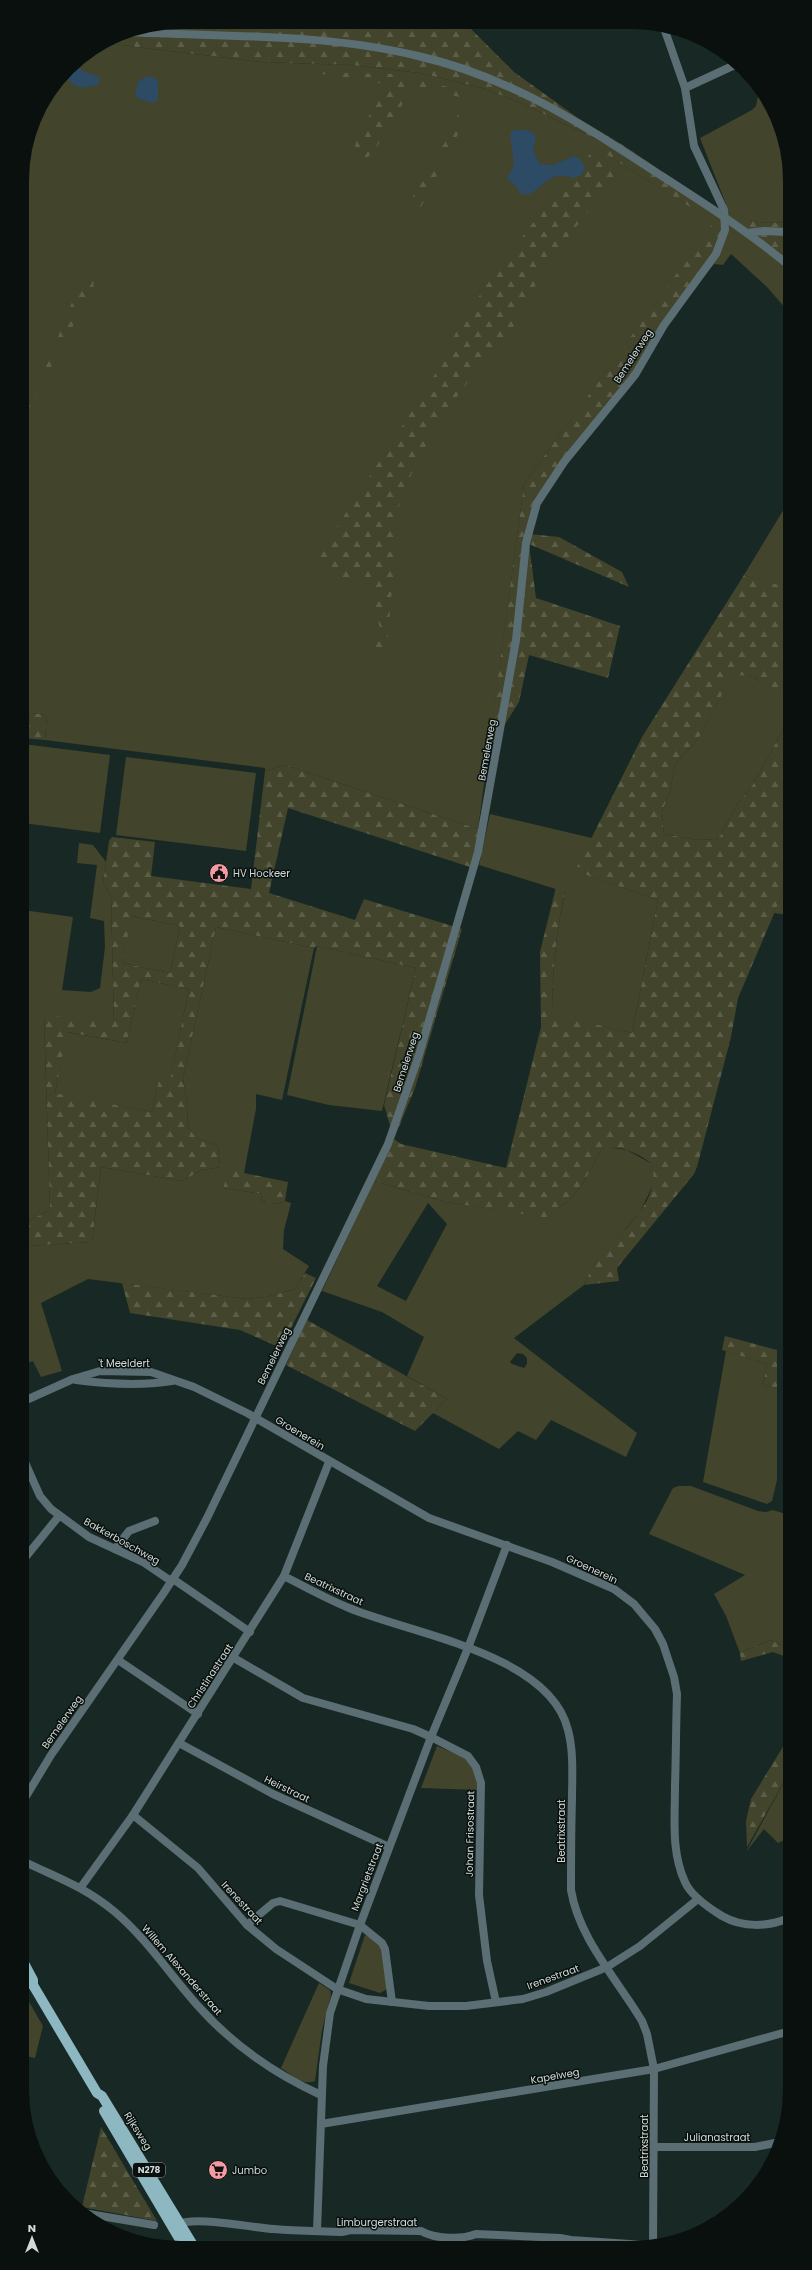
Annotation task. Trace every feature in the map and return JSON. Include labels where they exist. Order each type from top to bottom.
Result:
[{"type":"main road","name":"Rijksweg","points":[[29,1972],[33,1980],[29,1981],[97,2093],[102,2096],[181,2241]]},
{"type":"main road","name":"Rijksweg","points":[[173,2226],[189,2241]]},
{"type":"street","points":[[146,33],[334,42],[387,49],[462,68],[516,90],[566,114],[726,217],[783,261]]},
{"type":"street","points":[[666,33],[685,88],[694,146],[722,205],[726,217]]},
{"type":"street","points":[[685,88],[732,66]]},
{"type":"street","name":"Bemelerweg","points":[[29,1791],[51,1755],[172,1580],[198,1534],[388,1144],[420,1055],[478,852],[513,662],[521,601],[524,551],[534,511],[540,496],[564,462],[631,379],[676,308],[716,254],[725,230],[726,217]]},
{"type":"street","points":[[747,233],[764,230],[783,232]]},
{"type":"street","name":"'t Meeldert","points":[[29,1399],[73,1380],[100,1371],[151,1372],[194,1387],[255,1418]]},
{"type":"street","name":"'t Meeldert","points":[[73,1380],[98,1383],[151,1384],[174,1381]]},
{"type":"street","name":"Groenerein","points":[[255,1418],[428,1518],[508,1545],[585,1574],[614,1589],[634,1604],[664,1644],[674,1677],[676,1694],[674,1834],[676,1857],[685,1883],[698,1899],[732,1921],[753,1925],[776,1924],[783,1921]]},
{"type":"street","name":"Christinastraat","points":[[81,1887],[134,1815],[234,1658],[284,1576],[329,1462]]},
{"type":"street","name":"Bakkerboschweg","points":[[29,1471],[40,1496],[59,1516],[88,1537],[143,1562],[172,1580]]},
{"type":"street","points":[[29,1553],[59,1516]]},
{"type":"street","points":[[115,1549],[129,1531],[155,1521]]},
{"type":"street","name":"Margrietstraat","points":[[317,2231],[321,2095],[330,2013],[337,1989],[389,1847],[431,1737],[468,1648],[508,1545]]},
{"type":"street","name":"Beatrixstraat","points":[[284,1576],[349,1608],[468,1648],[501,1662],[536,1681],[554,1700],[562,1713],[568,1729],[572,1753],[571,1890],[573,1903],[586,1935],[628,1996],[642,2021],[647,2034],[654,2069],[653,2240]]},
{"type":"street","points":[[172,1580],[250,1632]]},
{"type":"street","name":"Johan Frisostraat","points":[[234,1658],[303,1698],[413,1729],[468,1756],[476,1767],[481,1783],[479,1895],[487,1961],[496,2002]]},
{"type":"street","points":[[118,1660],[198,1714]]},
{"type":"street","name":"Heirstraat","points":[[179,1743],[273,1794],[389,1847]]},
{"type":"street","name":"Irenestraat","points":[[134,1815],[198,1868],[247,1925],[276,1949],[337,1989],[366,1999],[430,2006],[466,2006],[523,1999],[546,1992],[607,1967],[640,1946],[698,1899]]},
{"type":"street","name":"Willem Alexanderstraat","points":[[29,1864],[81,1887],[116,1913],[132,1929],[200,2009],[230,2038],[278,2073],[321,2095]]},
{"type":"street","points":[[247,1925],[273,1903],[280,1900],[360,1925],[382,1943],[385,1949],[392,2002]]},
{"type":"street","name":"Kapelweg","points":[[321,2124],[654,2069],[783,2033]]},
{"type":"street","name":"Julianastraat","points":[[654,2147],[755,2147],[774,2143]]},
{"type":"street","points":[[95,2215],[154,2225]]},
{"type":"street","name":"Limburgerstraat","points":[[173,2226],[198,2222],[254,2226],[273,2229],[317,2231],[422,2231],[431,2236],[470,2237],[476,2234],[560,2238],[586,2241]]},
{"type":"green space","points":[[170,29],[471,29],[514,72],[578,118],[626,147],[728,216],[766,223],[783,222],[783,254],[728,217],[714,264],[695,285],[675,317],[541,498],[530,534],[559,537],[622,572],[629,587],[529,544],[536,598],[620,626],[608,678],[529,655],[519,702],[488,751],[524,484],[714,222],[609,156],[606,153],[611,140],[602,142],[521,103],[482,88],[420,73],[352,65],[261,62],[114,44],[122,40],[141,34]]},
{"type":"green space","points":[[114,44],[261,62],[352,65],[420,73],[482,88],[521,103],[602,142],[612,140],[609,156],[715,222],[524,484],[478,829],[285,765],[265,771],[265,768],[45,740],[47,715],[29,713],[29,170],[37,131],[49,104],[66,80],[80,66],[96,54]]},
{"type":"green space","points":[[310,72],[391,74],[471,92],[467,99],[440,92],[411,88],[382,139],[376,148],[360,165],[353,156],[356,142],[385,84]]},
{"type":"green space","points":[[758,96],[772,122],[778,141],[783,170],[783,222],[766,223],[729,217],[783,254],[783,305],[767,287],[731,254],[723,265],[714,264],[726,204],[700,138],[752,110],[756,106]]},
{"type":"green space","points":[[462,105],[460,130],[422,205],[415,213],[406,209],[451,132]]},
{"type":"green space","points":[[595,148],[605,150],[605,154],[617,166],[611,183],[548,262],[502,348],[480,365],[435,427],[409,479],[399,506],[386,659],[371,653],[381,632],[368,584],[336,575],[316,559],[418,403],[432,380],[457,331],[479,296],[526,231]]},
{"type":"green space","points":[[94,279],[93,289],[32,402],[29,415],[29,397],[45,369],[79,285]]},
{"type":"green space","points":[[783,511],[783,586],[782,587],[744,575]]},
{"type":"green space","points":[[744,575],[782,586],[783,585],[783,695],[755,679],[756,676],[732,675],[701,735],[675,764],[670,791],[662,812],[664,834],[698,840],[715,839],[720,836],[736,806],[754,783],[783,729],[783,893],[738,998],[731,1037],[694,1174],[617,1268],[619,1281],[584,1285],[590,1270],[602,1254],[634,1219],[650,1194],[653,1179],[652,1164],[641,1156],[621,1148],[607,1148],[601,1150],[588,1175],[576,1193],[554,1211],[548,1218],[446,1202],[374,1181],[394,1139],[401,1144],[506,1168],[541,1027],[540,952],[556,887],[565,891],[555,952],[552,1014],[632,1033],[658,900],[575,871],[642,737]]},
{"type":"green space","points":[[732,674],[756,676],[755,679],[783,694],[783,729],[754,783],[736,806],[720,836],[715,839],[698,840],[664,834],[662,812],[670,791],[675,764],[701,735]]},
{"type":"green space","points":[[29,713],[47,715],[45,740],[29,739]]},
{"type":"green space","points":[[29,745],[110,755],[100,833],[29,824]]},
{"type":"green space","points":[[126,757],[256,773],[246,851],[116,835]]},
{"type":"green space","points":[[285,765],[478,829],[480,840],[473,868],[288,808],[269,893],[355,920],[364,899],[462,929],[415,1088],[394,1139],[384,1105],[416,968],[317,946],[314,948],[216,927],[183,1079],[188,1107],[187,1125],[196,1138],[218,1145],[220,1167],[202,1170],[182,1181],[101,1167],[92,1242],[29,1246],[29,1220],[50,1210],[44,1015],[114,1023],[111,896],[103,883],[109,841],[112,837],[155,842],[151,876],[251,889],[265,771]],"holes":[[[132,916],[180,926],[170,973],[122,963]],[[141,979],[189,989],[170,1080],[159,1079],[152,1112],[55,1093],[67,1032],[127,1043]]]},
{"type":"green space","points":[[490,814],[592,838],[576,871],[658,900],[632,1033],[552,1015],[555,953],[565,892],[479,865]]},
{"type":"green space","points":[[79,843],[93,845],[106,862],[103,883],[111,896],[114,1024],[44,1016],[50,1210],[29,1220],[29,911],[73,917],[62,990],[91,992],[100,988],[105,947],[104,921],[90,918],[97,865],[77,863]]},
{"type":"green space","points":[[783,892],[783,914],[774,913]]},
{"type":"green space","points":[[131,916],[180,926],[170,973],[122,963]]},
{"type":"green space","points":[[216,927],[314,948],[282,1100],[256,1094],[256,1109],[244,1173],[223,1188],[262,1194],[261,1201],[277,1204],[285,1201],[291,1203],[284,1230],[283,1249],[309,1266],[295,1289],[266,1297],[246,1299],[88,1279],[41,1303],[62,1371],[41,1377],[33,1361],[29,1362],[29,1246],[92,1242],[101,1167],[182,1181],[202,1170],[220,1167],[218,1145],[196,1138],[187,1125],[188,1107],[183,1079]]},
{"type":"green space","points":[[317,946],[416,968],[382,1111],[329,1105],[287,1095]]},
{"type":"green space","points":[[141,979],[189,989],[170,1081],[159,1079],[152,1112],[55,1094],[66,1032],[127,1043]]},
{"type":"green space","points":[[607,1147],[627,1150],[652,1164],[655,1177],[653,1185],[640,1212],[593,1266],[584,1285],[514,1338],[637,1433],[626,1457],[551,1420],[536,1440],[518,1431],[499,1449],[433,1413],[447,1399],[407,1376],[424,1337],[382,1312],[322,1291],[374,1181],[446,1202],[548,1217],[576,1193],[588,1175],[601,1150]],"holes":[[[428,1203],[447,1224],[406,1301],[377,1286]],[[517,1353],[523,1354],[527,1358],[527,1364],[524,1368],[510,1362]]]},
{"type":"green space","points":[[232,1165],[244,1173],[288,1182],[285,1201],[277,1204],[261,1201],[262,1194],[223,1188]]},
{"type":"green space","points":[[305,1273],[316,1278],[281,1348],[240,1330],[130,1313],[122,1283],[246,1299],[266,1297],[295,1289]]},
{"type":"green space","points":[[307,1320],[447,1399],[415,1431],[286,1365]]},
{"type":"green space","points":[[725,1336],[777,1350],[777,1389],[763,1385],[767,1364],[722,1350]]},
{"type":"green space","points":[[726,1351],[767,1364],[763,1385],[777,1389],[777,1480],[772,1501],[767,1504],[703,1482]]},
{"type":"green space","points":[[679,1486],[691,1486],[758,1511],[766,1512],[773,1510],[783,1513],[783,1645],[770,1640],[740,1653],[726,1616],[714,1594],[745,1575],[649,1534],[673,1488]]},
{"type":"green space","points":[[770,1640],[783,1645],[783,1656],[773,1652],[741,1661],[740,1653]]},
{"type":"green space","points":[[437,1746],[464,1757],[473,1765],[479,1790],[421,1788]]},
{"type":"green space","points":[[783,1747],[783,1784],[747,1847],[746,1821],[751,1799]]},
{"type":"green space","points":[[783,1784],[783,1841],[778,1843],[764,1829],[746,1852]]},
{"type":"green space","points":[[365,1935],[382,1945],[387,1989],[380,1993],[349,1983]]},
{"type":"green space","points":[[319,1983],[330,1990],[331,1995],[322,2030],[315,2081],[306,2082],[297,2079],[281,2068]]},
{"type":"green space","points":[[29,2002],[43,2026],[35,2058],[29,2057]]},
{"type":"green space","points":[[101,2127],[157,2221],[85,2207],[82,2206]]},
{"type":"water","points":[[79,67],[85,72],[98,76],[100,80],[98,85],[80,88],[70,82],[68,78]]},
{"type":"water","points":[[145,77],[153,77],[158,81],[158,100],[153,103],[137,98],[135,93],[139,81]]},
{"type":"water","points":[[514,130],[528,130],[536,136],[533,150],[540,164],[552,165],[574,156],[580,159],[585,167],[581,175],[574,178],[556,176],[535,191],[522,195],[514,184],[507,179],[514,164],[510,134]]},
{"type":"place","name":"HV Hockeer","points":[[219,873]]},
{"type":"place","name":"Jumbo","points":[[218,2170]]}]
